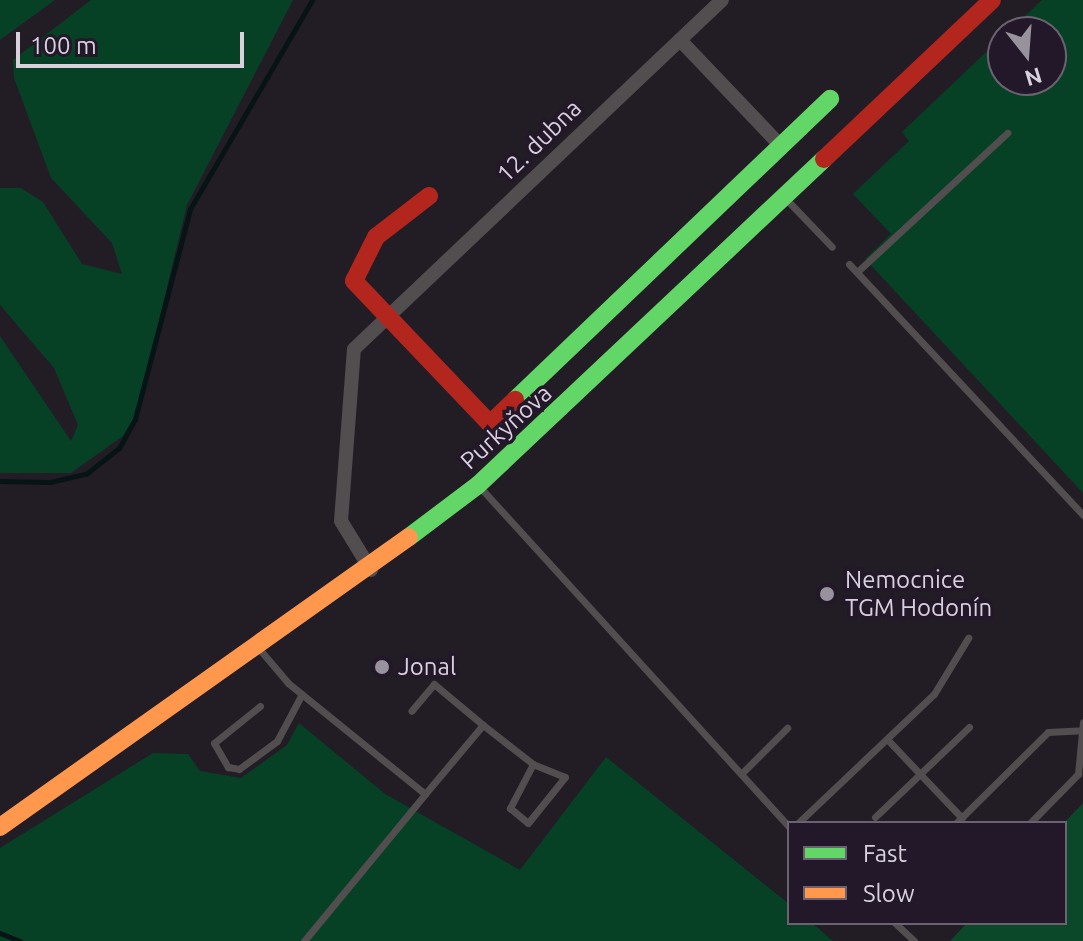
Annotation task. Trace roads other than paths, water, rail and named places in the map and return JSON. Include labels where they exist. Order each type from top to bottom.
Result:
[{"type":"street","name":"12. dubna","points":[[371,570],[341,521],[349,368],[354,349],[722,0]]},
{"type":"street","name":"Purkyňova","points":[[0,827],[371,570],[478,485],[992,0]]},
{"type":"street","points":[[680,40],[781,146]]},
{"type":"street","name":"Purkyňova","points":[[389,316],[490,424],[830,99]]},
{"type":"street","points":[[389,316],[356,275],[376,237],[429,196]]},
{"type":"lane","points":[[857,272],[1007,133]]},
{"type":"lane","points":[[784,197],[832,247]]},
{"type":"lane","points":[[849,264],[1083,515]]},
{"type":"lane","points":[[478,485],[787,825]]},
{"type":"lane","points":[[800,821],[934,694],[968,638]]},
{"type":"lane","points":[[260,649],[302,694],[425,794]]},
{"type":"lane","points":[[411,711],[434,684],[533,764],[565,777],[528,823],[510,808],[533,764]]},
{"type":"lane","points":[[260,706],[214,743],[228,767],[239,769],[277,741],[302,694]]},
{"type":"lane","points":[[1032,821],[1078,774],[1083,722]]},
{"type":"lane","points":[[304,941],[483,725]]},
{"type":"lane","points":[[875,817],[969,727]]},
{"type":"lane","points":[[742,773],[787,728]]},
{"type":"lane","points":[[887,739],[959,820],[1048,732],[1082,730]]},
{"type":"lane","points":[[897,925],[914,941]]},
{"type":"waterway","points":[[0,481],[50,482],[86,474],[119,448],[135,419],[190,209],[312,0]]},
{"type":"waterway","points":[[0,933],[20,941]]},
{"type":"place","name":"Nemocnice TGM Hodonín","points":[[827,594]]},
{"type":"place","name":"Jonal","points":[[382,667]]}]
